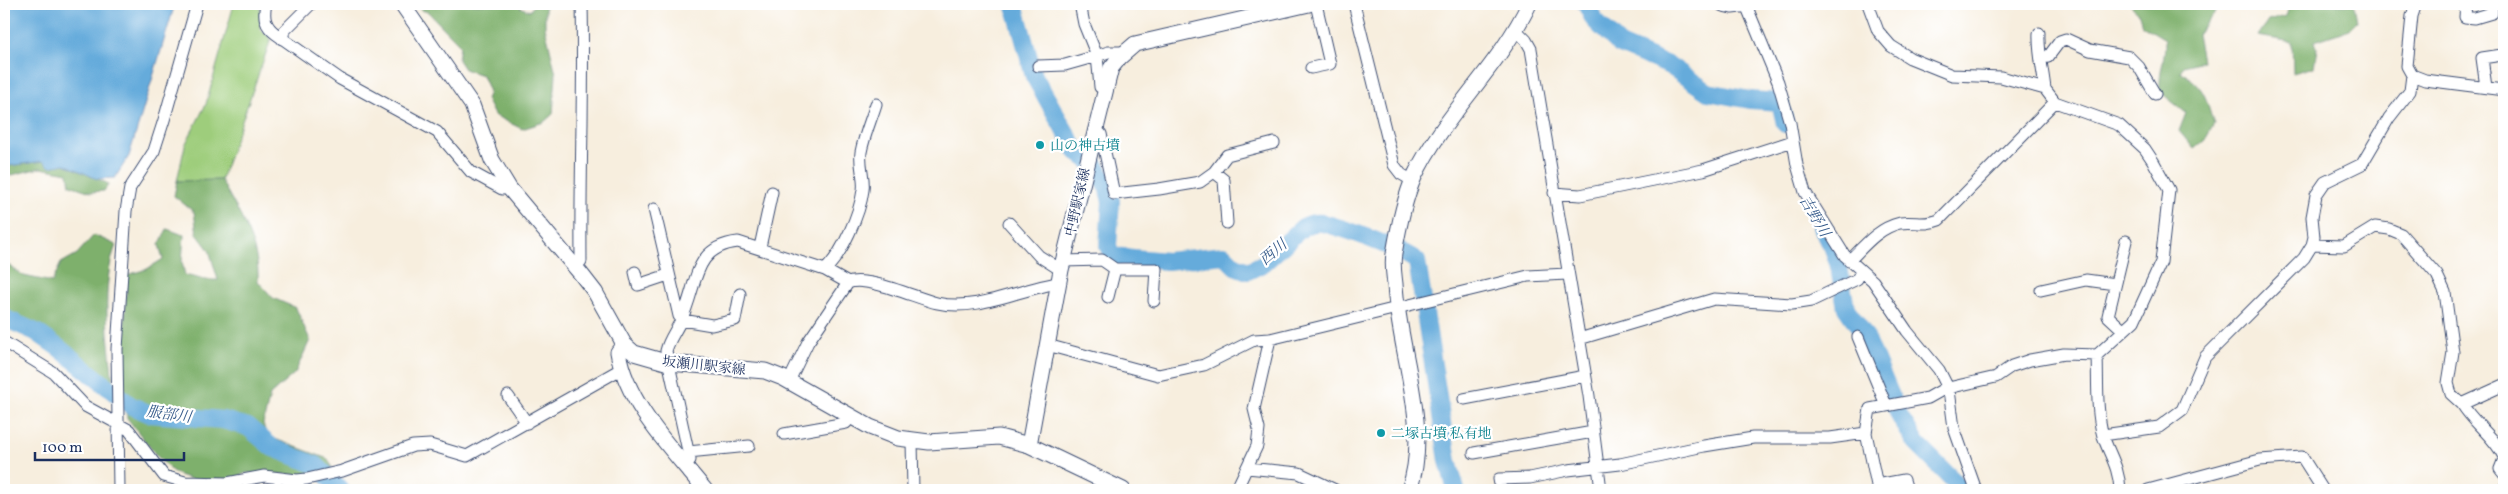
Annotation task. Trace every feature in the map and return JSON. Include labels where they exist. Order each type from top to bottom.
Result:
[{"type":"main road","name":"坂瀬川駅家線","points":[[402,4],[472,105],[492,160],[509,188],[595,292],[624,344],[646,358],[669,363],[765,371],[789,381],[884,435],[912,441],[999,437],[1029,445]]},
{"type":"main road","name":"中野駅家線","points":[[1029,445],[1061,271],[1087,158],[1111,68],[1135,44],[1310,4]]},
{"type":"main road","points":[[1409,490],[1415,467],[1416,425],[1403,307],[1393,256],[1413,181],[1436,139],[1515,29],[1530,4]]},
{"type":"main road","points":[[1723,4],[1732,6],[1748,4]]},
{"type":"main road","points":[[624,344],[618,352],[621,369],[635,399],[687,458],[705,490]]},
{"type":"main road","points":[[1029,445],[1123,490]]},
{"type":"street","points":[[119,490],[117,349],[126,211],[130,188],[154,151],[197,4]]},
{"type":"street","points":[[266,4],[265,21],[268,28],[340,79],[437,132],[471,172],[502,189],[509,188]]},
{"type":"street","points":[[282,38],[284,31],[311,4]]},
{"type":"street","points":[[576,267],[581,261],[580,153],[584,102],[582,4]]},
{"type":"street","points":[[1080,4],[1084,24],[1097,56],[1100,87],[1105,89]]},
{"type":"street","points":[[1311,68],[1330,64],[1316,4]]},
{"type":"street","points":[[1354,4],[1394,165],[1401,174],[1413,181]]},
{"type":"street","points":[[1748,4],[1778,82],[1790,142],[1805,192],[1850,261],[1873,281],[1907,331],[1939,370],[1949,390],[1954,428],[1976,490]]},
{"type":"street","points":[[1868,4],[1878,31],[1891,46],[1910,58],[1952,75],[2002,77],[2045,89]]},
{"type":"street","points":[[2103,435],[2159,427],[2182,410],[2205,357],[2304,258],[2312,245],[2314,237],[2312,217],[2316,195],[2325,182],[2362,164],[2389,118],[2410,91],[2412,75],[2407,66],[2412,16],[2416,4]]},
{"type":"street","points":[[2466,4],[2465,17],[2475,18],[2492,13],[2492,4]]},
{"type":"street","points":[[1515,29],[1526,40],[1531,49],[1585,376],[1596,466],[1601,490]]},
{"type":"street","points":[[1907,490],[1904,480],[1878,488],[1866,433],[1870,409],[1928,398],[1944,389],[1949,390],[1996,378],[2012,366],[2030,360],[2064,354],[2097,355],[2134,321],[2161,262],[2169,190],[2145,150],[2119,125],[2055,102],[2045,89],[2042,58],[2038,47],[2038,33]]},
{"type":"street","points":[[2042,58],[2048,57],[2060,41],[2066,40],[2090,50],[2129,56],[2139,67],[2154,94]]},
{"type":"street","points":[[1038,66],[1065,65],[1108,52],[1126,52]]},
{"type":"street","points":[[2486,87],[2482,58],[2502,55]]},
{"type":"street","points":[[2412,75],[2425,80],[2504,90]]},
{"type":"street","points":[[1850,261],[1873,236],[1888,228],[1901,223],[1927,225],[1940,220],[2055,102]]},
{"type":"street","points":[[826,270],[834,262],[860,205],[864,188],[860,169],[861,151],[876,104]]},
{"type":"street","points":[[1094,130],[1101,134],[1114,194],[1159,190],[1200,182],[1214,172],[1227,155],[1274,143]]},
{"type":"street","points":[[1554,193],[1580,195],[1702,170],[1790,142]]},
{"type":"street","points":[[1214,172],[1224,180],[1227,223]]},
{"type":"street","points":[[760,248],[772,192]]},
{"type":"street","points":[[654,209],[668,275],[679,316],[682,320],[712,325],[735,320],[740,294]]},
{"type":"street","points":[[1009,223],[1039,256],[1061,271]]},
{"type":"street","points":[[2312,245],[2344,246],[2375,227],[2389,229],[2401,234],[2437,275],[2445,292],[2453,352],[2448,383],[2451,394],[2462,404],[2470,417],[2495,441],[2504,458],[2500,469],[2504,474]]},
{"type":"street","points":[[2123,330],[2108,316],[2126,240]]},
{"type":"street","points":[[749,446],[687,458],[666,351],[668,341],[682,320],[695,275],[710,251],[725,243],[738,242],[826,270],[848,283]]},
{"type":"street","points":[[789,381],[808,342],[848,283],[854,281],[872,282],[939,304],[964,305],[1061,271],[1102,260],[1115,269],[1156,270],[1154,301]]},
{"type":"street","points":[[1108,297],[1115,269]]},
{"type":"street","points":[[635,272],[638,285],[668,275]]},
{"type":"street","points":[[1579,339],[1714,299],[1792,304],[1811,301],[1857,279],[1861,272]]},
{"type":"street","points":[[1047,344],[1158,376],[1204,365],[1254,340],[1270,339],[1528,276],[1567,274]]},
{"type":"street","points":[[2041,290],[2086,280],[2115,284]]},
{"type":"street","points":[[1858,337],[1886,405]]},
{"type":"street","points":[[1232,490],[1239,484],[1257,446],[1259,429],[1254,409],[1270,339]]},
{"type":"street","points":[[4,342],[54,374],[85,406],[130,430],[164,476],[185,482],[227,483],[264,476],[297,480],[307,479],[342,471],[413,446],[430,445],[466,456],[621,369]]},
{"type":"street","points":[[2097,355],[2103,435],[2119,473],[2120,490]]},
{"type":"street","points":[[1464,400],[1585,376]]},
{"type":"street","points":[[2462,404],[2504,385]]},
{"type":"street","points":[[508,396],[527,423]]},
{"type":"street","points":[[784,434],[846,423],[851,417]]},
{"type":"street","points":[[1474,453],[1593,432]]},
{"type":"street","points":[[1501,490],[1499,479],[1504,477],[1530,478],[1568,470],[1620,464],[1704,446],[1753,438],[1830,438],[1866,433]]},
{"type":"street","points":[[912,441],[913,490]]},
{"type":"street","points":[[2148,490],[2260,460],[2302,457],[2323,490]]},
{"type":"street","points":[[1247,468],[1299,473],[1317,486],[1335,490]]},
{"type":"green space","points":[[234,4],[260,4],[260,29],[271,39],[221,180],[177,181],[185,145],[206,104]]},
{"type":"green space","points":[[419,4],[522,4],[520,7],[530,11],[534,4],[545,4],[545,27],[556,74],[553,114],[544,122],[522,129],[494,115],[486,99],[489,92],[482,75],[464,69],[458,60],[460,45],[428,12],[421,10]]},
{"type":"green space","points":[[2129,4],[2222,4],[2197,34],[2202,61],[2184,66],[2180,71],[2200,88],[2209,106],[2214,124],[2205,140],[2194,149],[2179,131],[2186,113],[2160,92],[2165,39],[2142,25],[2138,12]]},
{"type":"green space","points":[[2290,4],[2354,4],[2357,21],[2350,29],[2315,41],[2317,48],[2314,67],[2293,73],[2292,42],[2258,36],[2268,21],[2286,16]]},
{"type":"green space","points":[[44,161],[50,167],[64,164],[109,184],[104,191],[91,192],[70,185],[68,173],[40,168],[4,177],[4,162],[9,166]]},
{"type":"green space","points":[[221,180],[241,216],[252,241],[258,267],[258,281],[273,298],[296,308],[310,340],[295,373],[270,395],[263,424],[267,436],[328,459],[332,467],[305,475],[246,473],[232,479],[193,480],[174,473],[157,456],[127,418],[122,384],[127,275],[147,269],[163,259],[159,245],[167,229],[184,235],[182,262],[185,275],[206,280],[218,280],[209,250],[197,234],[194,212],[174,196],[177,181]]},
{"type":"green space","points":[[94,235],[116,245],[108,278],[107,296],[113,384],[80,356],[42,330],[4,314],[4,262],[24,276],[52,282],[61,263],[77,254]]},
{"type":"water","points":[[4,4],[175,4],[129,156],[115,178],[97,179],[65,164],[50,167],[43,161],[9,166],[4,162]]},
{"type":"waterway","name":"西川","points":[[1014,4],[1034,76],[1077,152],[1095,165],[1106,183],[1111,201],[1108,246],[1112,256],[1167,261],[1224,255],[1235,266],[1248,271],[1264,263],[1303,227],[1319,223],[1331,225],[1371,239],[1417,261],[1448,461],[1456,490]]},
{"type":"waterway","name":"吉野川","points":[[1586,4],[1594,20],[1620,45],[1670,66],[1708,92],[1750,100],[1780,102],[1785,124]]},
{"type":"waterway","name":"吉野川","points":[[1821,227],[1832,246],[1838,262],[1846,308],[1866,337],[1900,417],[1916,443],[1963,490]]},
{"type":"waterway","name":"服部川","points":[[4,318],[36,332],[130,405],[150,414],[223,420],[248,427],[273,448],[316,465],[341,490]]},
{"type":"place","name":"山の神古墳","points":[[1040,145]]},
{"type":"place","name":"二塚古墳 私有地","points":[[1381,433]]}]
